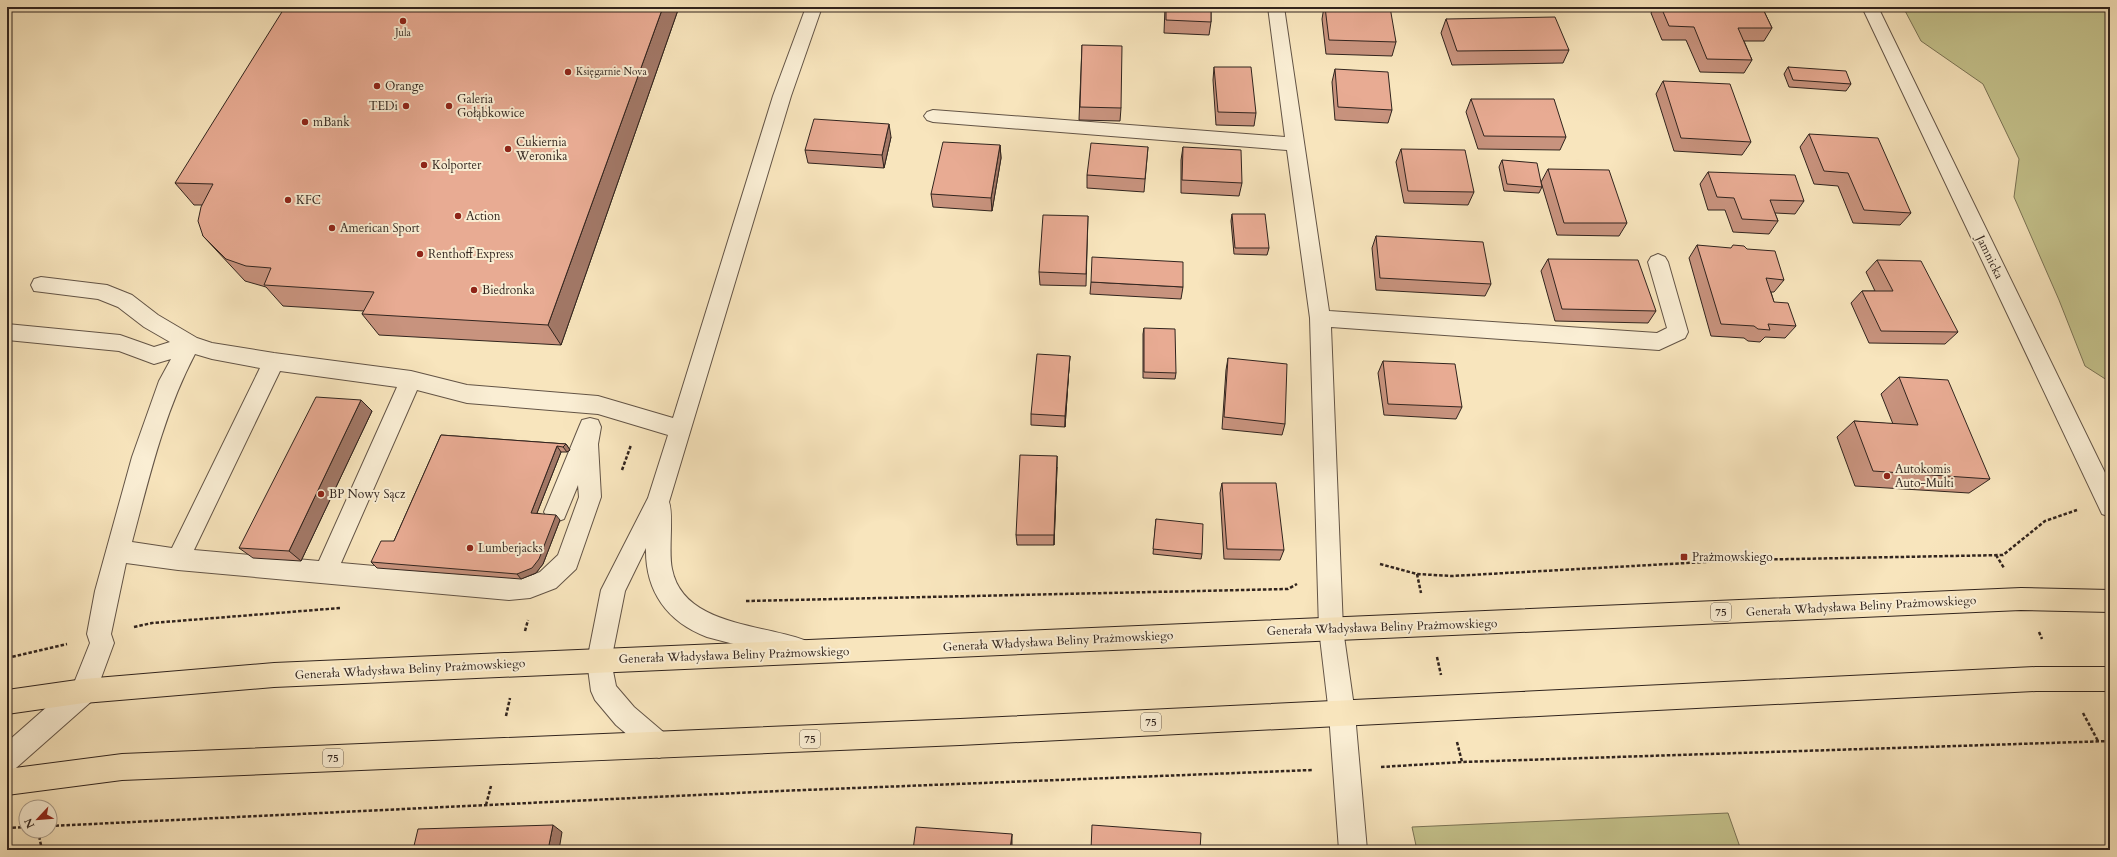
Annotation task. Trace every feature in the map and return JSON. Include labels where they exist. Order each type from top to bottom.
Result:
[{"type":"main road","name":"Generała Władysława Beliny Prażmowskiego","points":[[7,702],[84,691],[274,675],[812,653],[2021,599],[2110,601]]},
{"type":"main road","name":"75","points":[[7,782],[122,767],[499,750],[659,746],[1342,714],[2036,679],[2110,679]]},
{"type":"street","points":[[659,746],[625,716],[604,691],[599,661],[613,590],[659,500],[782,96],[814,7]]},
{"type":"street","points":[[1276,7],[1294,144],[1320,318],[1331,629],[1342,714],[1353,850]]},
{"type":"street","name":"Jamnicka","points":[[1870,7],[2110,507]]},
{"type":"street","points":[[933,116],[1294,144]]},
{"type":"street","points":[[1320,318],[1659,342],[1678,332],[1658,262]]},
{"type":"street","points":[[41,285],[100,291],[125,301],[151,321],[190,344],[212,351],[274,362],[411,380],[467,394],[598,404],[680,429]]},
{"type":"street","points":[[7,332],[120,343],[154,356],[190,344]]},
{"type":"street","points":[[7,759],[84,691],[102,643],[99,634],[107,590],[119,551],[143,457],[170,381],[190,344]]},
{"type":"street","points":[[178,559],[274,362]]},
{"type":"street","points":[[326,571],[411,380]]},
{"type":"street","points":[[556,512],[598,404]]},
{"type":"street","points":[[119,551],[178,559],[326,571],[509,589],[530,587],[548,580],[568,561],[590,497],[588,444],[590,427]]},
{"type":"street","points":[[659,500],[658,560],[663,586],[681,609],[707,626],[812,653]]},
{"type":"path","points":[[1380,564],[1417,574],[1452,576],[1741,560],[2003,555],[2046,521],[2073,510],[2083,510]]},
{"type":"path","points":[[1417,574],[1422,596]]},
{"type":"path","points":[[740,602],[1288,589],[1298,584],[1300,578]]},
{"type":"path","points":[[7,658],[49,649],[99,634],[152,622],[347,607]]},
{"type":"path","points":[[523,639],[529,614]]},
{"type":"path","points":[[1436,656],[1442,676]]},
{"type":"path","points":[[506,717],[511,694]]},
{"type":"path","points":[[2082,710],[2098,741]]},
{"type":"path","points":[[1456,737],[1462,762]]},
{"type":"path","points":[[1379,767],[1462,762],[2110,741]]},
{"type":"path","points":[[58,826],[779,791],[1315,770]]},
{"type":"path","points":[[486,805],[493,778]]},
{"type":"path","points":[[7,828],[18,827]]},
{"type":"path","points":[[40,839],[42,850]]},
{"type":"shaded area","points":[[1903,7],[2110,7],[2110,382],[2085,366],[2059,300],[2014,197],[2019,159],[1983,84],[1921,41]]},
{"type":"shaded area","points":[[1728,813],[1741,850],[1417,850],[1412,827]]},
{"type":"building","name":"Galeria Gołąbkowice","points":[[285,7],[663,7],[548,325],[362,314],[374,292],[264,285],[271,268],[246,266],[226,259],[203,236],[198,221],[201,207],[213,184],[175,183]]},
{"type":"building","points":[[1166,7],[1211,7],[1211,22],[1166,20]]},
{"type":"building","points":[[1325,7],[1390,7],[1396,42],[1329,40]]},
{"type":"building","points":[[1661,7],[1762,7],[1772,28],[1738,28],[1752,60],[1707,59],[1694,27],[1669,26]]},
{"type":"building","points":[[1555,17],[1569,50],[1457,51],[1446,19]]},
{"type":"building","points":[[1082,45],[1122,46],[1121,108],[1080,107]]},
{"type":"building","points":[[1214,67],[1251,67],[1256,113],[1218,112]]},
{"type":"building","points":[[1788,67],[1846,71],[1851,84],[1793,80]]},
{"type":"building","points":[[1335,69],[1388,72],[1392,110],[1338,107]]},
{"type":"building","points":[[1663,81],[1730,84],[1751,142],[1681,138]]},
{"type":"building","points":[[1471,99],[1554,99],[1566,137],[1484,136]]},
{"type":"building","points":[[814,119],[889,124],[882,155],[805,150]]},
{"type":"building","points":[[1809,134],[1878,138],[1911,213],[1864,210],[1848,173],[1824,171]]},
{"type":"building","points":[[943,142],[1000,145],[991,198],[931,194]]},
{"type":"building","points":[[1091,143],[1148,147],[1145,179],[1087,175]]},
{"type":"building","points":[[1183,147],[1241,150],[1242,183],[1182,180]]},
{"type":"building","points":[[1401,149],[1465,150],[1474,192],[1408,191]]},
{"type":"building","points":[[1502,160],[1537,163],[1542,187],[1507,184]]},
{"type":"building","points":[[1548,169],[1609,170],[1627,223],[1564,223]]},
{"type":"building","points":[[1708,172],[1795,175],[1804,201],[1770,200],[1778,221],[1742,219],[1734,198],[1717,197]]},
{"type":"building","points":[[1232,214],[1265,214],[1269,248],[1235,248]]},
{"type":"building","points":[[1043,215],[1088,216],[1086,274],[1039,272]]},
{"type":"building","points":[[1376,236],[1483,242],[1491,284],[1380,278]]},
{"type":"building","points":[[1697,245],[1731,248],[1733,245],[1744,246],[1747,249],[1775,251],[1784,280],[1766,278],[1774,302],[1788,303],[1796,326],[1768,324],[1770,330],[1758,329],[1754,326],[1721,324]]},
{"type":"building","points":[[1092,257],[1183,262],[1183,287],[1091,282]]},
{"type":"building","points":[[1548,259],[1638,260],[1656,311],[1562,309]]},
{"type":"building","points":[[1877,260],[1921,261],[1958,332],[1881,331],[1862,291],[1893,291]]},
{"type":"building","points":[[1144,328],[1175,329],[1176,373],[1144,372]]},
{"type":"building","points":[[1037,354],[1070,356],[1065,416],[1031,414]]},
{"type":"building","points":[[1228,358],[1287,364],[1285,424],[1224,417]]},
{"type":"building","points":[[1383,361],[1455,364],[1462,407],[1388,404]]},
{"type":"building","points":[[1899,377],[1948,380],[1990,479],[1873,471],[1854,421],[1918,425]]},
{"type":"building","points":[[316,397],[361,400],[289,551],[239,548]]},
{"type":"building","points":[[441,435],[566,444],[563,447],[557,446],[531,513],[556,515],[539,559],[532,568],[517,574],[371,562],[381,541],[394,541]]},
{"type":"building","points":[[1020,455],[1057,456],[1054,535],[1016,535]]},
{"type":"building","points":[[1222,483],[1276,483],[1284,550],[1227,549]]},
{"type":"building","points":[[1156,519],[1203,524],[1202,554],[1153,549]]},
{"type":"building","points":[[553,825],[548,850],[413,850],[418,829]]},
{"type":"building","points":[[1092,825],[1201,833],[1200,850],[1091,850]]},
{"type":"building","points":[[916,827],[1012,834],[1010,850],[913,850]]},
{"type":"place","name":"Jula","points":[[403,21]]},
{"type":"place","name":"Księgarnie Nova","points":[[568,72]]},
{"type":"place","name":"Orange","points":[[377,86]]},
{"type":"place","name":"TEDi","points":[[406,106]]},
{"type":"place","name":"Galeria Gołąbkowice","points":[[449,106]]},
{"type":"place","name":"mBank","points":[[305,122]]},
{"type":"place","name":"Cukiernia Weronika","points":[[508,149]]},
{"type":"place","name":"Kolporter","points":[[424,165]]},
{"type":"place","name":"KFC","points":[[288,200]]},
{"type":"place","name":"Action","points":[[458,216]]},
{"type":"place","name":"American Sport","points":[[332,228]]},
{"type":"place","name":"Renthoff Express","points":[[420,254]]},
{"type":"place","name":"Biedronka","points":[[474,290]]},
{"type":"place","name":"Autokomis Auto-Multi","points":[[1887,476]]},
{"type":"place","name":"BP Nowy Sącz","points":[[321,494]]},
{"type":"place","name":"Lumberjacks","points":[[470,548]]},
{"type":"place","name":"Prażmowskiego","points":[[1684,557]]}]
